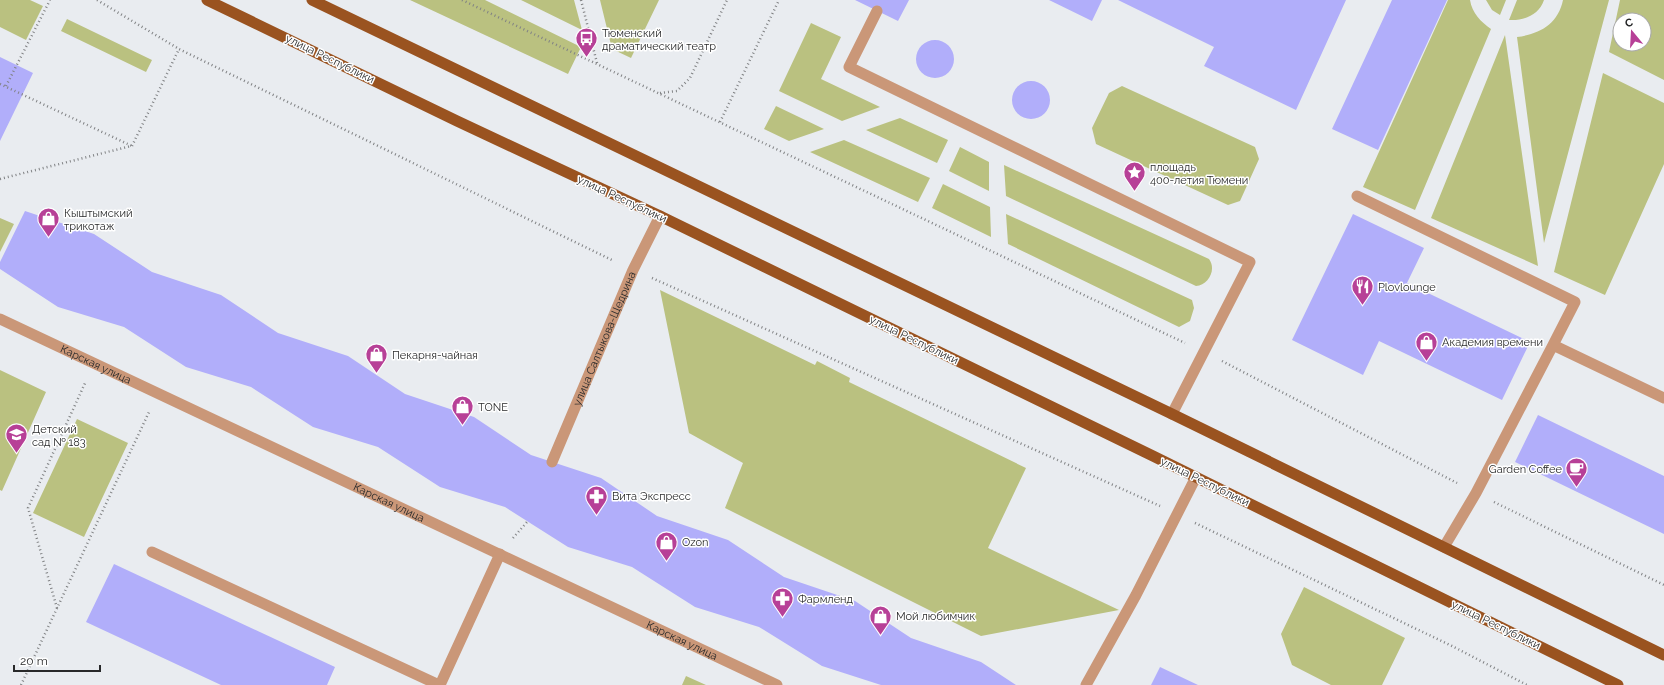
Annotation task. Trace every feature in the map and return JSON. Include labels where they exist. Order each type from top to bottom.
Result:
[{"type":"main road","name":"улица Республики","points":[[207,0],[457,121],[660,216],[1196,477],[1618,685]]},
{"type":"main road","points":[[312,0],[1172,414],[1664,655]]},
{"type":"street","points":[[877,11],[849,67],[1250,262],[1172,414]]},
{"type":"street","points":[[1357,196],[1576,302],[1476,493],[1444,547]]},
{"type":"street","name":"улица Салтыкова-Щедрина","points":[[552,462],[634,270],[660,216]]},
{"type":"street","name":"Карская улица","points":[[0,319],[777,685]]},
{"type":"street","points":[[1553,345],[1664,398]]},
{"type":"street","points":[[1086,685],[1136,595],[1176,513],[1196,477]]},
{"type":"street","points":[[152,552],[439,685],[500,554]]},
{"type":"path","points":[[6,86],[50,0]]},
{"type":"path","points":[[97,0],[179,49],[634,270],[1176,513],[1452,646],[1527,685]]},
{"type":"path","points":[[462,0],[1205,352],[1476,493],[1664,585]]},
{"type":"path","points":[[581,0],[597,64]]},
{"type":"path","points":[[659,93],[677,91],[690,78],[727,0]]},
{"type":"path","points":[[720,122],[779,0]]},
{"type":"path","points":[[132,146],[179,49]]},
{"type":"path","points":[[0,84],[132,146]]},
{"type":"path","points":[[0,179],[132,146]]},
{"type":"path","points":[[57,608],[28,508],[94,363]]},
{"type":"path","points":[[21,685],[158,393]]},
{"type":"green space","points":[[0,0],[30,0],[43,6],[26,40],[0,27]]},
{"type":"green space","points":[[410,0],[485,0],[581,47],[568,74]]},
{"type":"green space","points":[[521,0],[574,0],[582,30]]},
{"type":"green space","points":[[600,0],[659,0],[631,58],[612,49]]},
{"type":"green space","points":[[1448,0],[1470,0],[1471,5],[1478,17],[1491,29],[1415,210],[1363,187]]},
{"type":"green space","points":[[1486,0],[1506,0],[1500,15],[1492,10]]},
{"type":"green space","points":[[1517,0],[1544,0],[1539,10],[1530,16],[1509,20]]},
{"type":"green space","points":[[1563,0],[1609,0],[1544,243],[1517,37],[1525,36],[1547,26],[1557,15]]},
{"type":"green space","points":[[1620,0],[1664,0],[1664,80],[1609,52],[1612,38],[1612,52],[1652,52],[1652,12],[1617,12]]},
{"type":"green space","points":[[67,19],[152,60],[146,72],[61,31]]},
{"type":"green space","points":[[811,23],[841,37],[821,79],[880,107],[842,121],[779,91]]},
{"type":"green space","points":[[1505,35],[1538,266],[1431,218]]},
{"type":"green space","points":[[1603,73],[1664,103],[1664,164],[1605,295],[1554,272]]},
{"type":"green space","points":[[1122,86],[1255,147],[1259,159],[1240,201],[1228,205],[1096,144],[1092,128],[1109,93]]},
{"type":"green space","points":[[776,106],[824,129],[789,141],[764,129]]},
{"type":"green space","points":[[900,118],[948,140],[937,163],[866,130]]},
{"type":"green space","points":[[844,140],[930,178],[918,202],[810,152]]},
{"type":"green space","points":[[960,147],[989,162],[989,191],[949,171]]},
{"type":"green space","points":[[1004,165],[1209,259],[1212,268],[1210,276],[1204,283],[1196,286],[1006,196]]},
{"type":"green space","points":[[943,184],[990,207],[991,237],[932,208]]},
{"type":"green space","points":[[1006,214],[1192,300],[1194,308],[1190,321],[1179,327],[1008,244]]},
{"type":"green space","points":[[0,218],[14,224],[0,252]]},
{"type":"green space","points":[[660,290],[815,365],[817,361],[850,378],[849,382],[1026,468],[988,548],[1119,610],[981,636],[725,508],[743,463],[689,433]]},
{"type":"green space","points":[[0,370],[46,392],[2,491],[0,490]]},
{"type":"green space","points":[[77,419],[128,443],[84,537],[33,513]]},
{"type":"green space","points":[[1304,587],[1405,638],[1382,685],[1331,685],[1292,665],[1281,634]]},
{"type":"green space","points":[[686,676],[706,685],[682,685]]},
{"type":"building","points":[[855,0],[909,0],[898,21]]},
{"type":"building","points":[[1049,0],[1102,0],[1092,21]]},
{"type":"building","points":[[1118,0],[1346,0],[1296,110],[1204,66],[1214,47]]},
{"type":"building","points":[[1392,0],[1447,0],[1378,150],[1332,129]]},
{"type":"building","points":[[931,40],[939,40],[951,49],[954,59],[951,69],[945,75],[939,78],[931,78],[919,69],[916,63],[916,55],[925,43]]},
{"type":"building","points":[[0,57],[33,73],[0,141]]},
{"type":"building","points":[[1031,81],[1041,84],[1047,90],[1050,100],[1047,110],[1041,116],[1031,119],[1021,116],[1015,110],[1012,100],[1015,90],[1021,84]]},
{"type":"building","points":[[25,211],[94,234],[152,272],[221,295],[278,333],[348,356],[405,394],[474,417],[531,455],[601,478],[657,516],[728,540],[784,577],[855,601],[911,638],[981,662],[1016,685],[881,685],[822,666],[759,627],[695,607],[632,567],[568,547],[505,507],[440,487],[378,447],[313,427],[251,387],[186,367],[124,327],[58,307],[0,269],[0,262]]},
{"type":"building","points":[[1353,214],[1424,248],[1407,283],[1530,342],[1502,400],[1379,341],[1363,375],[1292,340]]},
{"type":"building","points":[[1538,415],[1664,476],[1664,534],[1515,462]]},
{"type":"building","points":[[114,564],[335,667],[327,685],[221,685],[86,622]]},
{"type":"building","points":[[1160,667],[1198,685],[1151,685]]},
{"type":"place","name":"Тюменский драматический театр","points":[[586,58]]},
{"type":"place","name":"площадь 400-летия Тюмени","points":[[1135,192]]},
{"type":"place","name":"Кыштымский трикотаж","points":[[48,238]]},
{"type":"place","name":"Plovlounge","points":[[1363,306]]},
{"type":"place","name":"Академия времени","points":[[1427,362]]},
{"type":"place","name":"Пекарня-чайная","points":[[376,374]]},
{"type":"place","name":"TONE","points":[[462,426]]},
{"type":"place","name":"Детский сад № 183","points":[[16,454]]},
{"type":"place","name":"Garden Coffee","points":[[1577,488]]},
{"type":"place","name":"Вита Экспресс","points":[[597,516]]},
{"type":"place","name":"Ozon","points":[[667,562]]},
{"type":"place","name":"Фармленд","points":[[782,618]]},
{"type":"place","name":"Мой любимчик","points":[[880,636]]}]
